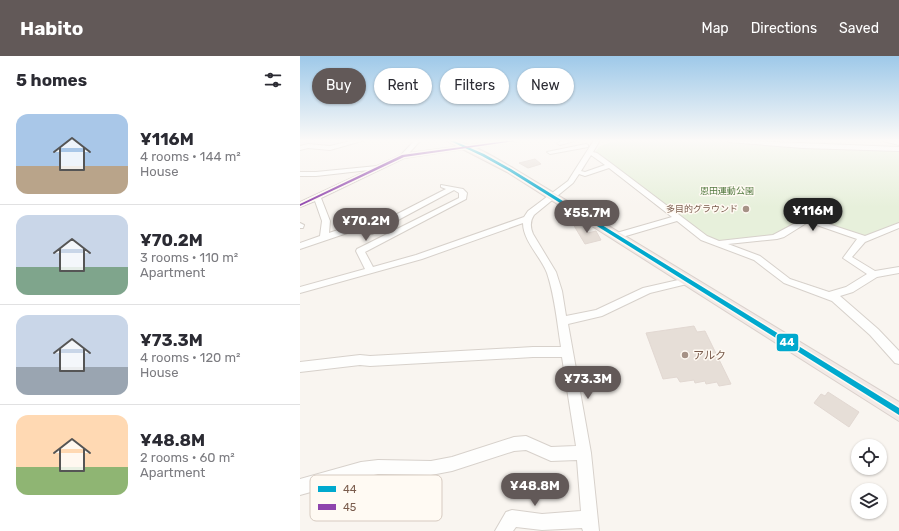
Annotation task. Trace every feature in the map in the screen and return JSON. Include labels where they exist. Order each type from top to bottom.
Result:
[{"type":"highway","points":[[497,162],[555,195],[899,403]]},
{"type":"highway","points":[[620,235],[687,281],[899,412]]},
{"type":"street","points":[[300,205],[390,162]]},
{"type":"street","points":[[503,531],[512,518],[542,522],[591,525],[584,453],[568,352],[554,281],[529,234],[526,225],[527,219],[531,212],[568,184],[583,162]]},
{"type":"street","points":[[606,162],[704,238],[757,258],[787,281],[836,298],[868,327],[899,359]]},
{"type":"street","points":[[577,172],[585,174],[610,165]]},
{"type":"street","points":[[300,174],[316,174],[366,167],[378,168]]},
{"type":"street","points":[[369,232],[420,205],[447,188],[461,190],[463,193],[462,199],[360,251],[371,271]]},
{"type":"street","points":[[316,198],[318,199],[326,221],[324,238]]},
{"type":"street","points":[[420,205],[435,212]]},
{"type":"street","points":[[300,246],[359,226],[380,216]]},
{"type":"street","points":[[620,235],[677,218]]},
{"type":"street","points":[[300,290],[419,257],[527,219]]},
{"type":"street","points":[[720,245],[723,242],[782,235],[807,219],[861,238],[869,238],[897,227]]},
{"type":"street","points":[[359,226],[384,240]]},
{"type":"street","points":[[861,238],[861,241],[847,258],[874,274]]},
{"type":"street","points":[[830,295],[849,290],[874,274],[899,270]]},
{"type":"street","points":[[562,321],[598,313],[647,290],[687,281]]},
{"type":"street","points":[[300,367],[360,360],[370,361],[533,352],[568,352]]},
{"type":"street","points":[[345,475],[372,468],[431,468],[452,464],[514,444],[526,443],[551,454],[584,453]]},
{"type":"street","points":[[300,487],[310,484]]},
{"type":"green space","name":"恩田運動公園","points":[[608,162],[899,162],[899,222],[867,236],[859,236],[807,217],[780,234],[772,236],[720,241],[710,239]]},
{"type":"building","points":[[539,162],[541,164],[528,168],[519,163]]},
{"type":"building","points":[[582,222],[588,233],[596,231],[601,240],[585,244],[573,224]]},
{"type":"building","name":"アルク","points":[[694,326],[697,332],[705,331],[731,384],[719,386],[717,382],[706,384],[705,381],[695,383],[694,380],[680,382],[677,377],[663,379],[646,333]]},
{"type":"building","points":[[828,392],[859,412],[849,427],[814,403],[821,394],[825,396]]},
{"type":"transit line","name":"45","points":[[300,205],[390,162]]},
{"type":"transit line","name":"44","points":[[496,162],[899,412]]},
{"type":"place","name":"多目的グラウンド","points":[[746,209]]},
{"type":"place","name":"アルク","points":[[685,355]]}]
